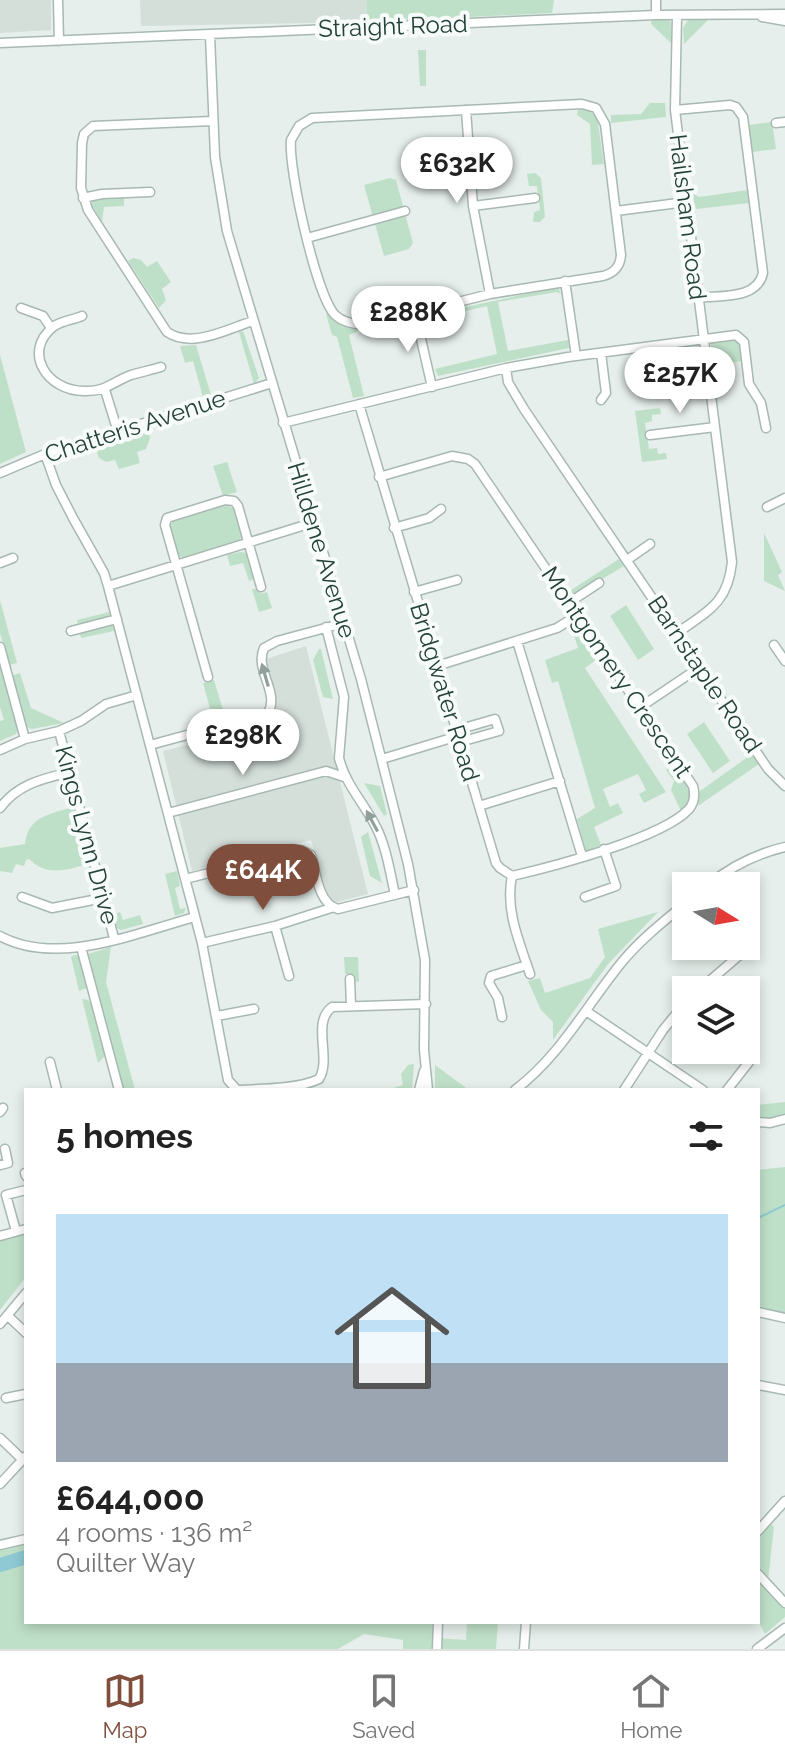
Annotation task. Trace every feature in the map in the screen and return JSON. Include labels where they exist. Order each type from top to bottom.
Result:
[{"type":"street","points":[[58,0],[59,41]]},
{"type":"street","points":[[656,0],[656,15]]},
{"type":"street","name":"Straight Road","points":[[0,43],[656,15],[784,15]]},
{"type":"street","name":"Hailsham Road","points":[[677,16],[675,110],[732,562],[720,602],[677,633]]},
{"type":"street","name":"Hilldene Avenue","points":[[210,35],[212,121],[220,196],[236,266],[344,623],[414,890],[425,960],[428,1088]]},
{"type":"street","points":[[582,104],[596,108],[605,124],[621,255],[618,267],[609,274],[490,294],[359,325],[339,318],[324,297],[307,238],[290,147],[293,134],[312,118],[466,110],[582,104]]},
{"type":"street","points":[[675,110],[730,105],[736,107],[743,117],[763,273],[760,283],[750,292],[698,298]]},
{"type":"street","points":[[466,110],[473,206],[490,294]]},
{"type":"street","points":[[212,121],[93,126],[84,134],[82,143],[83,198],[167,332],[193,340],[253,321]]},
{"type":"street","points":[[83,198],[150,192]]},
{"type":"street","points":[[473,206],[535,198]]},
{"type":"street","points":[[616,211],[686,202]]},
{"type":"street","points":[[307,238],[405,211]]},
{"type":"street","points":[[565,281],[576,356]]},
{"type":"street","points":[[21,308],[43,316],[51,328]]},
{"type":"street","points":[[415,313],[432,387]]},
{"type":"street","points":[[82,316],[51,328],[43,342],[43,369],[50,380],[59,386],[74,391],[105,390],[132,374],[161,367]]},
{"type":"street","points":[[283,423],[506,368],[736,335],[743,339],[749,384],[761,403],[766,428]]},
{"type":"street","points":[[601,353],[606,393],[601,400]]},
{"type":"street","name":"Barnstaple Road","points":[[506,368],[508,382],[524,409],[768,769],[785,786]]},
{"type":"street","name":"Chatteris Avenue","points":[[0,473],[45,454],[272,383]]},
{"type":"street","points":[[105,390],[118,432]]},
{"type":"street","name":"Bridgwater Road","points":[[359,404],[496,863],[512,876]]},
{"type":"street","points":[[650,435],[715,427]]},
{"type":"street","points":[[45,454],[56,485],[108,586],[202,943],[228,1080],[235,1088]]},
{"type":"street","name":"Montgomery Crescent","points":[[379,477],[448,457],[468,459],[479,469],[693,786],[694,800],[685,812],[654,831],[512,876]]},
{"type":"street","points":[[767,507],[785,499]]},
{"type":"street","points":[[208,677],[165,525],[167,518],[225,500],[234,501],[261,587]]},
{"type":"street","points":[[394,528],[429,518],[441,509]]},
{"type":"street","points":[[108,586],[315,522]]},
{"type":"street","points":[[627,560],[650,544]]},
{"type":"street","points":[[0,563],[13,558]]},
{"type":"street","points":[[414,592],[457,580]]},
{"type":"street","points":[[570,602],[599,583]]},
{"type":"street","points":[[437,666],[557,628],[578,615]]},
{"type":"street","points":[[71,631],[117,619]]},
{"type":"street","points":[[150,745],[268,713],[272,704],[260,660],[264,648],[277,641],[344,623]]},
{"type":"street","points":[[326,627],[344,697],[339,758],[344,777],[376,826],[395,895]]},
{"type":"street","points":[[517,641],[582,856]]},
{"type":"street","points":[[774,645],[785,661]]},
{"type":"street","points":[[0,647],[25,739]]},
{"type":"street","points":[[639,708],[700,667]]},
{"type":"street","points":[[0,750],[25,739],[59,731],[106,704],[137,695]]},
{"type":"street","name":"Kings Lynn Drive","points":[[59,731],[114,938]]},
{"type":"street","points":[[382,759],[459,736]]},
{"type":"street","points":[[168,813],[326,771],[339,758]]},
{"type":"street","points":[[326,771],[344,777]]},
{"type":"street","points":[[0,808],[15,791],[26,785],[70,772]]},
{"type":"street","points":[[479,806],[560,781]]},
{"type":"street","points":[[727,872],[739,864],[785,847]]},
{"type":"street","points":[[585,897],[616,886],[604,849]]},
{"type":"street","points":[[185,879],[296,851],[307,851],[311,855],[325,901],[331,908]]},
{"type":"street","points":[[502,1017],[498,998],[489,983],[491,976],[528,969],[510,912],[512,876]]},
{"type":"street","points":[[202,943],[275,926],[331,908],[338,909],[414,890]]},
{"type":"street","points":[[22,897],[52,908],[103,898]]},
{"type":"street","points":[[517,1088],[546,1064],[623,960],[672,916]]},
{"type":"street","points":[[1,938],[43,949],[68,950],[195,917]]},
{"type":"street","points":[[275,926],[289,976]]},
{"type":"street","points":[[81,947],[118,1088]]},
{"type":"street","points":[[717,976],[734,960]]},
{"type":"street","points":[[350,979],[351,1006]]},
{"type":"street","points":[[266,1088],[306,1084],[319,1079],[324,1063],[323,1027],[327,1010],[332,1007],[426,1004]]},
{"type":"street","points":[[217,1016],[254,1009]]},
{"type":"street","points":[[586,1011],[700,1088]]},
{"type":"street","points":[[625,1088],[672,1021]]},
{"type":"street","points":[[50,1062],[56,1088]]},
{"type":"street","points":[[729,1088],[747,1064]]},
{"type":"street","name":"Hilldene Avenue","points":[[420,1088],[425,1066]]},
{"type":"street","points":[[760,1122],[785,1119]]},
{"type":"street","points":[[0,1165],[8,1163],[5,1149]]},
{"type":"street","points":[[16,1231],[6,1195],[24,1190]]},
{"type":"street","points":[[0,1236],[24,1229]]},
{"type":"street","points":[[0,1324],[24,1296]]},
{"type":"street","points":[[760,1312],[785,1318]]},
{"type":"street","points":[[8,1316],[24,1331]]},
{"type":"street","points":[[760,1385],[785,1390]]},
{"type":"street","points":[[6,1398],[24,1394]]},
{"type":"street","points":[[0,1438],[23,1463],[0,1484]]},
{"type":"street","points":[[760,1529],[785,1501]]},
{"type":"street","points":[[0,1545],[24,1539]]},
{"type":"street","points":[[760,1576],[785,1603]]},
{"type":"street","points":[[437,1649],[438,1624]]},
{"type":"street","points":[[524,1649],[526,1624]]},
{"type":"street","points":[[757,1649],[785,1628]]},
{"type":"shaded area","points":[[0,0],[51,0],[51,30],[0,33]]},
{"type":"shaded area","points":[[140,0],[367,0],[366,22],[141,26]]},
{"type":"shaded area","points":[[306,646],[368,894],[330,904],[311,840],[192,871],[163,751],[277,722],[266,659]]},
{"type":"green space","points":[[367,0],[554,0],[552,13],[366,22]]},
{"type":"green space","points":[[710,18],[684,44],[683,28],[688,20]]},
{"type":"green space","points":[[652,20],[669,20],[671,43],[651,24]]},
{"type":"green space","points":[[418,50],[426,50],[426,86],[420,86]]},
{"type":"green space","points":[[650,103],[665,103],[666,117],[611,123],[611,115],[641,114]]},
{"type":"green space","points":[[585,109],[597,116],[604,164],[592,165],[590,124],[577,115],[578,110]]},
{"type":"green space","points":[[772,122],[776,149],[752,152],[749,125]]},
{"type":"green space","points":[[535,173],[541,178],[545,217],[540,222],[533,222],[534,212],[540,210],[537,186],[529,186],[527,174]]},
{"type":"green space","points":[[390,178],[396,180],[413,243],[409,249],[384,256],[364,185]]},
{"type":"green space","points":[[748,190],[749,203],[696,209],[692,193],[699,197]]},
{"type":"green space","points":[[124,195],[124,206],[104,207],[102,222],[91,204],[94,198]]},
{"type":"green space","points":[[133,258],[141,260],[147,267],[157,261],[171,282],[162,289],[166,300],[159,308],[128,261]]},
{"type":"green space","points":[[558,287],[561,294],[557,292],[498,302],[508,351],[568,340],[569,348],[438,376],[435,369],[497,354],[487,306],[423,321],[424,316]]},
{"type":"green space","points":[[328,312],[343,325],[362,329],[349,335],[364,396],[353,398],[337,337],[332,335]]},
{"type":"green space","points":[[243,331],[259,378],[254,384],[239,332]]},
{"type":"green space","points":[[736,339],[741,344],[743,361],[713,364],[711,343]]},
{"type":"green space","points":[[196,345],[211,395],[203,397],[193,361],[185,363],[180,346]]},
{"type":"green space","points":[[0,355],[26,452],[0,464]]},
{"type":"green space","points":[[660,408],[661,414],[652,415],[652,421],[645,423],[649,449],[657,448],[658,454],[666,453],[667,459],[642,462],[635,411]]},
{"type":"green space","points":[[148,431],[150,438],[146,449],[137,452],[140,463],[119,469],[115,460],[106,462],[99,458],[95,447]]},
{"type":"green space","points":[[227,462],[237,492],[223,496],[213,466]]},
{"type":"green space","points":[[225,503],[234,509],[242,535],[240,541],[183,558],[178,555],[170,529],[172,521]]},
{"type":"green space","points":[[764,533],[782,572],[778,575],[785,591],[764,581]]},
{"type":"green space","points":[[247,553],[255,579],[249,581],[243,563],[230,566],[227,555]]},
{"type":"green space","points":[[619,559],[624,566],[572,597],[568,592]]},
{"type":"green space","points":[[252,589],[258,589],[261,594],[267,592],[272,608],[259,612]]},
{"type":"green space","points":[[0,600],[17,663],[9,665],[0,633]]},
{"type":"green space","points":[[626,605],[654,649],[638,660],[610,616]]},
{"type":"green space","points":[[109,612],[114,631],[81,638],[77,620]]},
{"type":"green space","points":[[579,625],[600,657],[585,668],[666,792],[644,803],[639,794],[646,790],[638,774],[603,789],[610,807],[618,803],[623,813],[594,827],[601,845],[586,851],[577,819],[595,808],[558,681],[552,683],[545,660],[578,648],[571,626]]},
{"type":"green space","points":[[319,649],[333,699],[323,697],[313,660]]},
{"type":"green space","points":[[0,660],[19,727],[16,734],[0,741],[0,721],[4,720],[0,707]]},
{"type":"green space","points":[[20,673],[31,708],[64,723],[32,729],[26,727],[11,676]]},
{"type":"green space","points":[[214,680],[226,720],[214,723],[203,683]]},
{"type":"green space","points":[[704,722],[730,761],[713,773],[687,734]]},
{"type":"green space","points":[[752,754],[759,764],[698,806],[700,791]]},
{"type":"green space","points":[[674,764],[690,794],[687,806],[681,811],[671,790],[674,781],[666,770]]},
{"type":"green space","points":[[364,783],[380,786],[387,814],[384,816]]},
{"type":"green space","points":[[74,807],[88,864],[50,870],[29,859],[24,866],[16,864],[12,873],[0,871],[0,848],[25,844],[35,822],[49,814]]},
{"type":"green space","points":[[368,832],[382,883],[370,876],[361,837]]},
{"type":"green space","points":[[177,871],[180,886],[175,888],[180,909],[186,908],[184,913],[175,916],[165,874]]},
{"type":"green space","points":[[120,912],[123,920],[140,915],[143,924],[121,930],[117,928],[114,914]]},
{"type":"green space","points":[[658,912],[608,964],[553,1040],[553,1022],[541,1010],[528,981],[540,978],[545,993],[590,978],[605,957],[598,929]]},
{"type":"green space","points":[[111,947],[106,982],[134,1088],[123,1088],[88,954]]},
{"type":"green space","points":[[81,956],[89,987],[79,991],[71,957]]},
{"type":"green space","points":[[344,957],[358,957],[359,982],[352,981],[352,974],[345,974]]},
{"type":"green space","points":[[82,999],[88,1000],[94,1007],[106,1051],[98,1063]]},
{"type":"green space","points":[[414,1064],[412,1088],[394,1088],[403,1085],[401,1074],[408,1065]]},
{"type":"green space","points":[[435,1065],[466,1088],[435,1088]]},
{"type":"green space","points":[[785,1102],[785,1116],[771,1120],[760,1117],[760,1105]]},
{"type":"green space","points":[[785,1167],[785,1314],[760,1308],[760,1170]]},
{"type":"green space","points":[[24,1232],[24,1280],[0,1310],[0,1238]]},
{"type":"green space","points":[[770,1523],[774,1527],[767,1589],[785,1608],[785,1617],[765,1634],[760,1624],[760,1532]]},
{"type":"green space","points":[[24,1544],[24,1624],[432,1624],[433,1638],[466,1640],[467,1624],[498,1624],[496,1649],[403,1649],[403,1640],[364,1634],[338,1649],[0,1649],[0,1550]]},
{"type":"waterway","points":[[760,1217],[785,1205]]},
{"type":"waterway","points":[[0,1565],[24,1558]]}]
